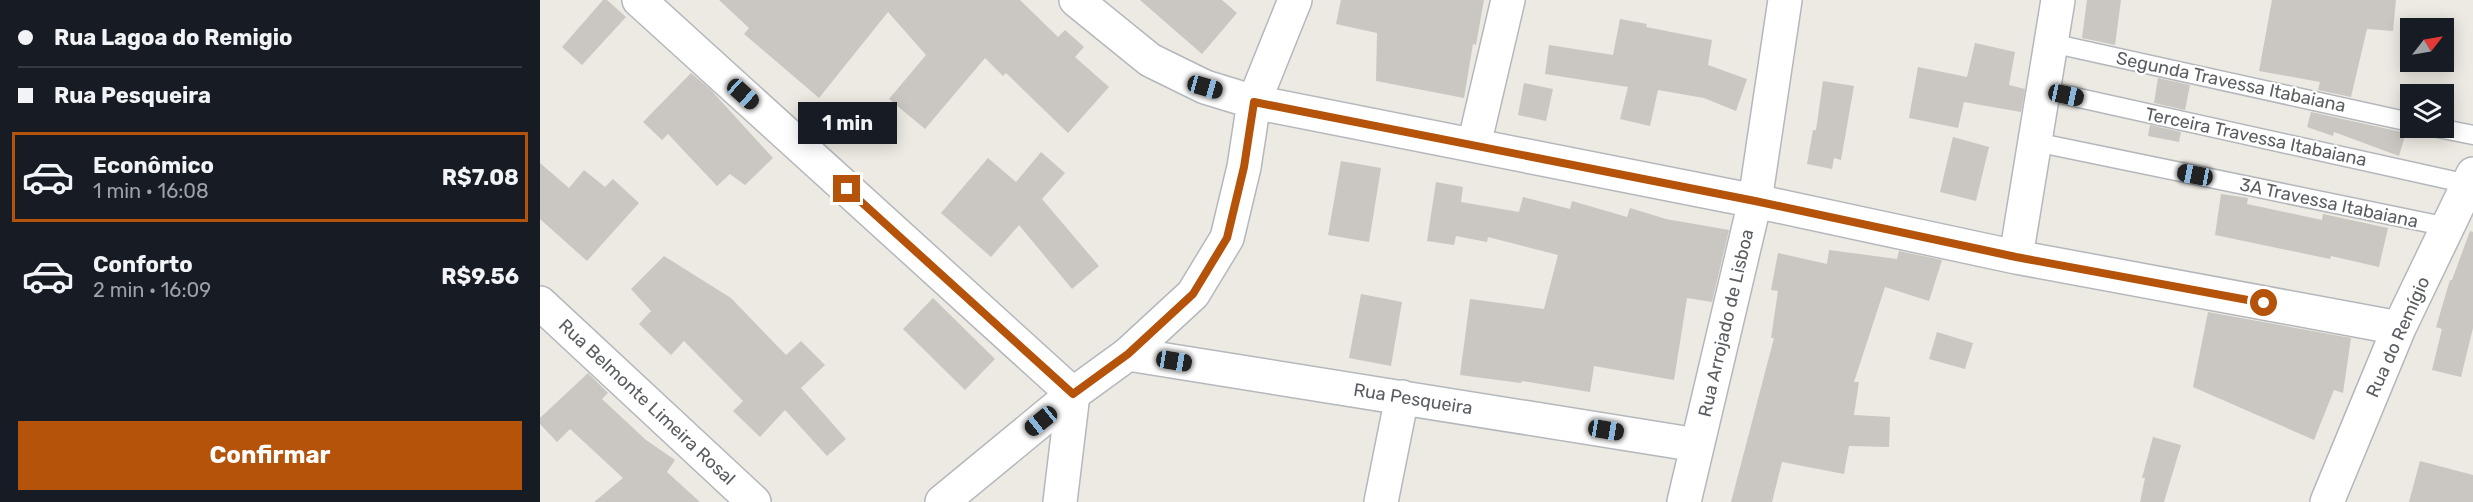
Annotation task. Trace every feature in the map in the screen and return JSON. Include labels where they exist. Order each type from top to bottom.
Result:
[{"type":"street","points":[[639,0],[1073,394]]},
{"type":"street","points":[[1076,0],[1150,60],[1205,87],[1254,102],[1755,201],[2016,257],[2400,328]]},
{"type":"street","points":[[942,502],[1073,394],[1128,354],[1193,294],[1227,238],[1244,167],[1254,102],[1295,0]]},
{"type":"street","points":[[1474,145],[1508,0]]},
{"type":"street","name":"Rua Arrojado de Lisboa","points":[[1684,502],[1755,201],[1785,0]]},
{"type":"street","points":[[2016,257],[2058,0]]},
{"type":"street","name":"Rua do Remígio","points":[[2327,502],[2400,328],[2470,179]]},
{"type":"street","name":"Rua Belmonte Limeira Rosal","points":[[540,303],[754,502]]},
{"type":"street","name":"Rua Pesqueira","points":[[1128,354],[1697,446]]},
{"type":"street","points":[[1060,502],[1073,394]]},
{"type":"street","points":[[1381,502],[1402,397]]},
{"type":"lane","name":"Segunda Travessa Itabaiana","points":[[2051,43],[2400,120]]},
{"type":"lane","name":"Terceira Travessa Itabaiana","points":[[2043,90],[2470,179]]},
{"type":"lane","points":[[2454,131],[2473,135]]},
{"type":"lane","name":"3A Travessa Itabaiana","points":[[2035,142],[2448,227]]},
{"type":"building","points":[[603,0],[607,0],[626,17],[582,65],[562,47]]},
{"type":"building","points":[[719,0],[1020,0],[1058,37],[1065,30],[1084,47],[1075,57],[1109,87],[1068,133],[1006,73],[1003,76],[985,58],[925,129],[889,99],[926,55],[888,12],[819,98],[744,34],[749,28]]},
{"type":"building","points":[[1140,0],[1222,0],[1237,13],[1202,54]]},
{"type":"building","points":[[1341,0],[1484,0],[1476,45],[1473,44],[1464,98],[1376,81],[1377,33],[1336,24]]},
{"type":"building","points":[[2087,0],[2121,0],[2115,45],[2082,38]]},
{"type":"building","points":[[2272,0],[2396,0],[2393,31],[2367,29],[2351,97],[2318,90],[2320,82],[2259,71]]},
{"type":"building","points":[[1620,19],[1647,24],[1646,27],[1712,40],[1708,65],[1747,79],[1736,111],[1704,98],[1658,90],[1650,126],[1620,119],[1628,87],[1545,74],[1549,45],[1613,55]]},
{"type":"building","points":[[1975,43],[2015,52],[2009,85],[2025,89],[2021,112],[1964,102],[1958,128],[1909,118],[1918,67],[1967,77]]},
{"type":"building","points":[[691,73],[710,89],[773,158],[745,185],[730,174],[717,186],[668,134],[662,140],[643,122]]},
{"type":"building","points":[[2158,78],[2190,85],[2185,110],[2154,103]]},
{"type":"building","points":[[1823,81],[1854,86],[1841,160],[1834,158],[1832,169],[1807,164],[1813,130],[1816,130]]},
{"type":"building","points":[[1524,83],[1553,89],[1546,121],[1518,115]]},
{"type":"building","points":[[2311,112],[2400,132],[2400,138],[2404,138],[2399,156],[2334,132],[2333,136],[2307,127]]},
{"type":"building","points":[[2150,125],[2181,132],[2179,142],[2148,136]]},
{"type":"building","points":[[1953,137],[1989,147],[1976,201],[1940,192]]},
{"type":"building","points":[[1041,152],[1065,173],[1042,199],[1099,266],[1072,289],[1019,225],[991,257],[941,213],[988,158],[1016,182]]},
{"type":"building","points":[[1341,161],[1381,168],[1369,242],[1328,235]]},
{"type":"building","points":[[540,163],[569,188],[584,170],[605,187],[613,179],[639,203],[587,261],[540,219]]},
{"type":"building","points":[[1436,182],[1463,187],[1461,202],[1519,212],[1523,197],[1570,209],[1572,201],[1627,217],[1630,208],[1666,219],[1729,230],[1712,302],[1687,298],[1674,380],[1594,366],[1590,392],[1522,381],[1521,383],[1460,375],[1470,299],[1544,309],[1558,255],[1488,237],[1487,242],[1456,236],[1454,245],[1427,241]]},
{"type":"building","points":[[2221,194],[2248,198],[2247,204],[2322,220],[2323,214],[2388,228],[2379,267],[2215,235]]},
{"type":"building","points":[[2470,231],[2473,232],[2473,328],[2461,377],[2432,370],[2442,329],[2436,327],[2450,280],[2452,280]]},
{"type":"building","points":[[1829,250],[1897,259],[1899,251],[1942,260],[1929,301],[1885,287],[1854,382],[1859,382],[1854,415],[1890,417],[1889,447],[1849,446],[1844,474],[1782,462],[1772,502],[1731,502],[1774,338],[1771,338],[1778,291],[1771,290],[1778,253],[1827,264]]},
{"type":"building","points":[[664,256],[731,298],[786,355],[801,341],[825,365],[801,388],[846,439],[827,456],[785,410],[760,437],[733,411],[743,401],[684,341],[671,355],[639,324],[651,311],[631,289]]},
{"type":"building","points":[[1361,294],[1402,302],[1391,366],[1349,358]]},
{"type":"building","points":[[933,298],[995,359],[965,390],[903,329]]},
{"type":"building","points":[[2208,312],[2351,338],[2343,393],[2334,390],[2314,440],[2193,387]]},
{"type":"building","points":[[1937,332],[1973,343],[1965,369],[1929,359]]},
{"type":"building","points":[[588,373],[608,393],[602,399],[646,440],[675,460],[667,472],[700,502],[594,502],[623,478],[570,429],[557,442],[540,424],[540,418]]},
{"type":"building","points":[[2153,437],[2181,445],[2164,502],[2140,502],[2145,478],[2142,478]]},
{"type":"building","points":[[2420,461],[2473,475],[2473,502],[2409,502]]},
{"type":"route","points":[[847,189],[1073,394],[1128,354],[1193,294],[1227,238],[1244,167],[1254,102],[1755,201],[2016,257],[2264,303]]}]
